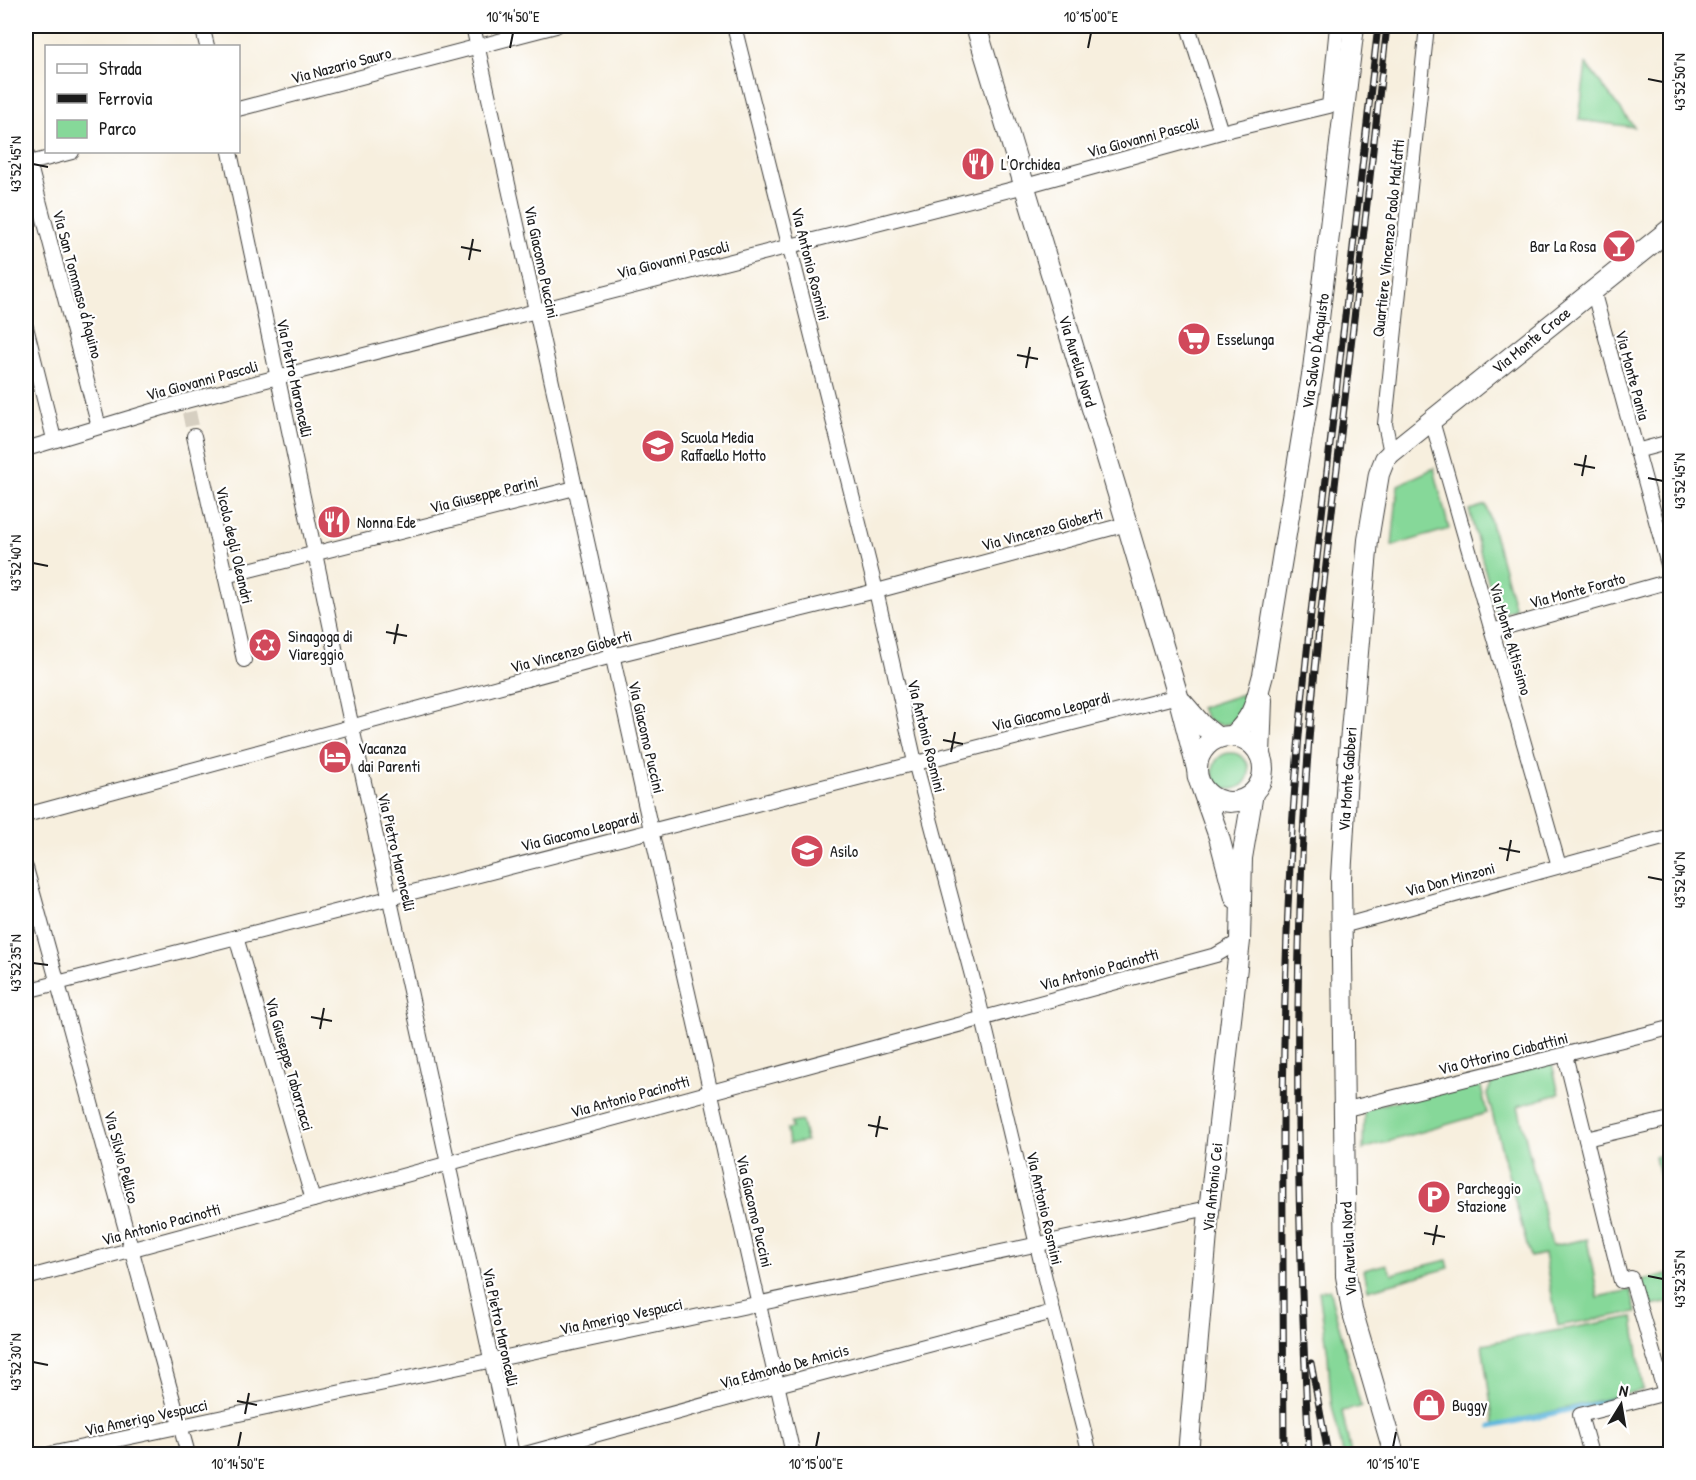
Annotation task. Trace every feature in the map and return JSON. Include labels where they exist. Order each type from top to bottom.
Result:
[{"type":"street","points":[[202,26],[207,45]]},
{"type":"street","name":"Via Giacomo Puccini","points":[[473,26],[612,657],[793,1455]]},
{"type":"street","name":"Via Nazario Sauro","points":[[240,108],[556,26]]},
{"type":"street","name":"Via Antonio Rosmini","points":[[734,26],[876,591],[915,762],[983,1017],[1036,1243],[1090,1455]]},
{"type":"street","name":"Via Aurelia Nord","points":[[976,26],[1127,524],[1178,696],[1198,774]]},
{"type":"street","points":[[1188,26],[1221,132]]},
{"type":"street","name":"Via Giovanni Pascoli","points":[[26,449],[99,426],[187,407],[278,377],[1329,106],[1337,26]]},
{"type":"street","name":"Via Salvo D'Acquisto","points":[[1226,737],[1248,722],[1263,675],[1313,369],[1354,26]]},
{"type":"street","name":"Quartiere Vincenzo Paolo Malfatti","points":[[1391,453],[1385,424],[1427,26]]},
{"type":"street","points":[[27,159],[66,153]]},
{"type":"street","name":"Via Pietro Maroncelli","points":[[230,153],[352,727],[512,1455]]},
{"type":"street","name":"Via San Tommaso d'Aquino","points":[[27,159],[99,426]]},
{"type":"street","name":"Via Monte Croce","points":[[1391,453],[1671,229]]},
{"type":"street","name":"Via Monte Pania","points":[[1593,290],[1671,572]]},
{"type":"street","points":[[26,327],[54,440]]},
{"type":"street","name":"Via Monte Altissimo","points":[[1432,421],[1559,866]]},
{"type":"street","name":"Vicolo degli Oleandri","points":[[194,436],[244,660]]},
{"type":"street","points":[[1636,451],[1671,442]]},
{"type":"street","name":"Via Monte Gabberi","points":[[1343,1110],[1341,878],[1344,807],[1365,570],[1379,474],[1385,459],[1391,453]]},
{"type":"street","name":"Via Giuseppe Parini","points":[[225,576],[575,488]]},
{"type":"street","name":"Via Vincenzo Gioberti","points":[[26,815],[612,657],[876,591],[1127,524]]},
{"type":"street","name":"Via Monte Forato","points":[[1492,631],[1671,581]]},
{"type":"street","name":"Via Salvo D'Acquisto","points":[[1260,755],[1263,675]]},
{"type":"street","name":"Via Aurelia Nord","points":[[1178,696],[1202,725],[1226,737]]},
{"type":"street","name":"Via Giacomo Leopardi","points":[[26,991],[1178,696]]},
{"type":"street","points":[[1226,737],[1249,742],[1260,755],[1263,775],[1259,785],[1253,793],[1237,801],[1218,799],[1210,795],[1198,774],[1203,750],[1212,741],[1226,737]]},
{"type":"street","name":"Via Antonio Cei","points":[[1198,774],[1219,837],[1241,920]]},
{"type":"street","name":"Via Antonio Cei","points":[[1188,1455],[1209,1211],[1240,941],[1242,858],[1253,793]]},
{"type":"street","name":"Via Don Minzoni","points":[[1342,926],[1671,836]]},
{"type":"street","name":"Via Silvio Pellico","points":[[26,868],[188,1455]]},
{"type":"street","name":"Via Giuseppe Tabarracci","points":[[236,937],[313,1200]]},
{"type":"street","name":"Via Antonio Pacinotti","points":[[26,1278],[1216,955],[1240,941]]},
{"type":"street","name":"Via Ottorino Ciabattini","points":[[1343,1110],[1671,1028]]},
{"type":"street","points":[[1565,1055],[1622,1281],[1631,1278],[1668,1393],[1580,1415],[1592,1455]]},
{"type":"street","name":"Via Aurelia Nord","points":[[1343,1110],[1347,1285],[1352,1310],[1394,1455]]},
{"type":"street","points":[[1586,1139],[1671,1119]]},
{"type":"street","name":"Via Amerigo Vespucci","points":[[50,1455],[1199,1209]]},
{"type":"street","name":"Via Edmondo De Amicis","points":[[525,1455],[1053,1312]]},
{"type":"green space","points":[[1586,64],[1634,127],[1579,120]]},
{"type":"green space","points":[[1434,468],[1449,529],[1392,546],[1398,485]]},
{"type":"green space","points":[[1486,505],[1515,609],[1497,615],[1469,510]]},
{"type":"green space","points":[[1249,692],[1244,712],[1233,723],[1220,725],[1208,720],[1200,708]]},
{"type":"green space","points":[[1231,753],[1244,758],[1249,771],[1244,784],[1231,789],[1218,784],[1213,771],[1218,758]]},
{"type":"green space","points":[[1552,1063],[1559,1094],[1518,1106],[1552,1246],[1587,1239],[1598,1297],[1631,1290],[1636,1312],[1558,1326],[1544,1254],[1530,1257],[1487,1094],[1494,1078]]},
{"type":"green space","points":[[1479,1079],[1487,1113],[1363,1149],[1364,1109]]},
{"type":"green space","points":[[802,1121],[806,1141],[789,1144],[787,1129],[792,1128],[791,1123]]},
{"type":"green space","points":[[1670,1153],[1670,1225],[1655,1157]]},
{"type":"green space","points":[[1447,1260],[1449,1268],[1368,1290],[1364,1270],[1386,1264],[1392,1274]]},
{"type":"green space","points":[[1670,1273],[1670,1302],[1647,1307],[1642,1281]]},
{"type":"green space","points":[[1329,1289],[1361,1407],[1342,1411],[1351,1454],[1343,1454],[1331,1402],[1328,1356],[1319,1291]]},
{"type":"green space","points":[[1633,1317],[1643,1390],[1494,1425],[1482,1344]]},
{"type":"waterway","points":[[1491,1427],[1618,1399]]},
{"type":"tunnel","points":[[189,412],[194,436]]},
{"type":"railway","points":[[1284,1454],[1284,1045],[1294,799],[1314,588],[1378,26]]},
{"type":"railway","points":[[1309,1454],[1298,1127],[1299,963],[1305,799],[1320,616],[1387,26]]},
{"type":"railway","points":[[1311,1363],[1328,1454]]},
{"type":"place","name":"L'Orchidea","points":[[978,164]]},
{"type":"place","name":"Bar La Rosa","points":[[1619,246]]},
{"type":"place","name":"Esselunga","points":[[1194,339]]},
{"type":"place","name":"Scuola Media Raffaello Motto","points":[[658,446]]},
{"type":"place","name":"Nonna Ede","points":[[334,522]]},
{"type":"place","name":"Sinagoga di Viareggio","points":[[265,645]]},
{"type":"place","name":"Vacanza dai Parenti","points":[[335,757]]},
{"type":"place","name":"Asilo","points":[[807,851]]},
{"type":"place","name":"Parcheggio Stazione","points":[[1434,1197]]},
{"type":"place","name":"Buggy","points":[[1429,1405]]}]
